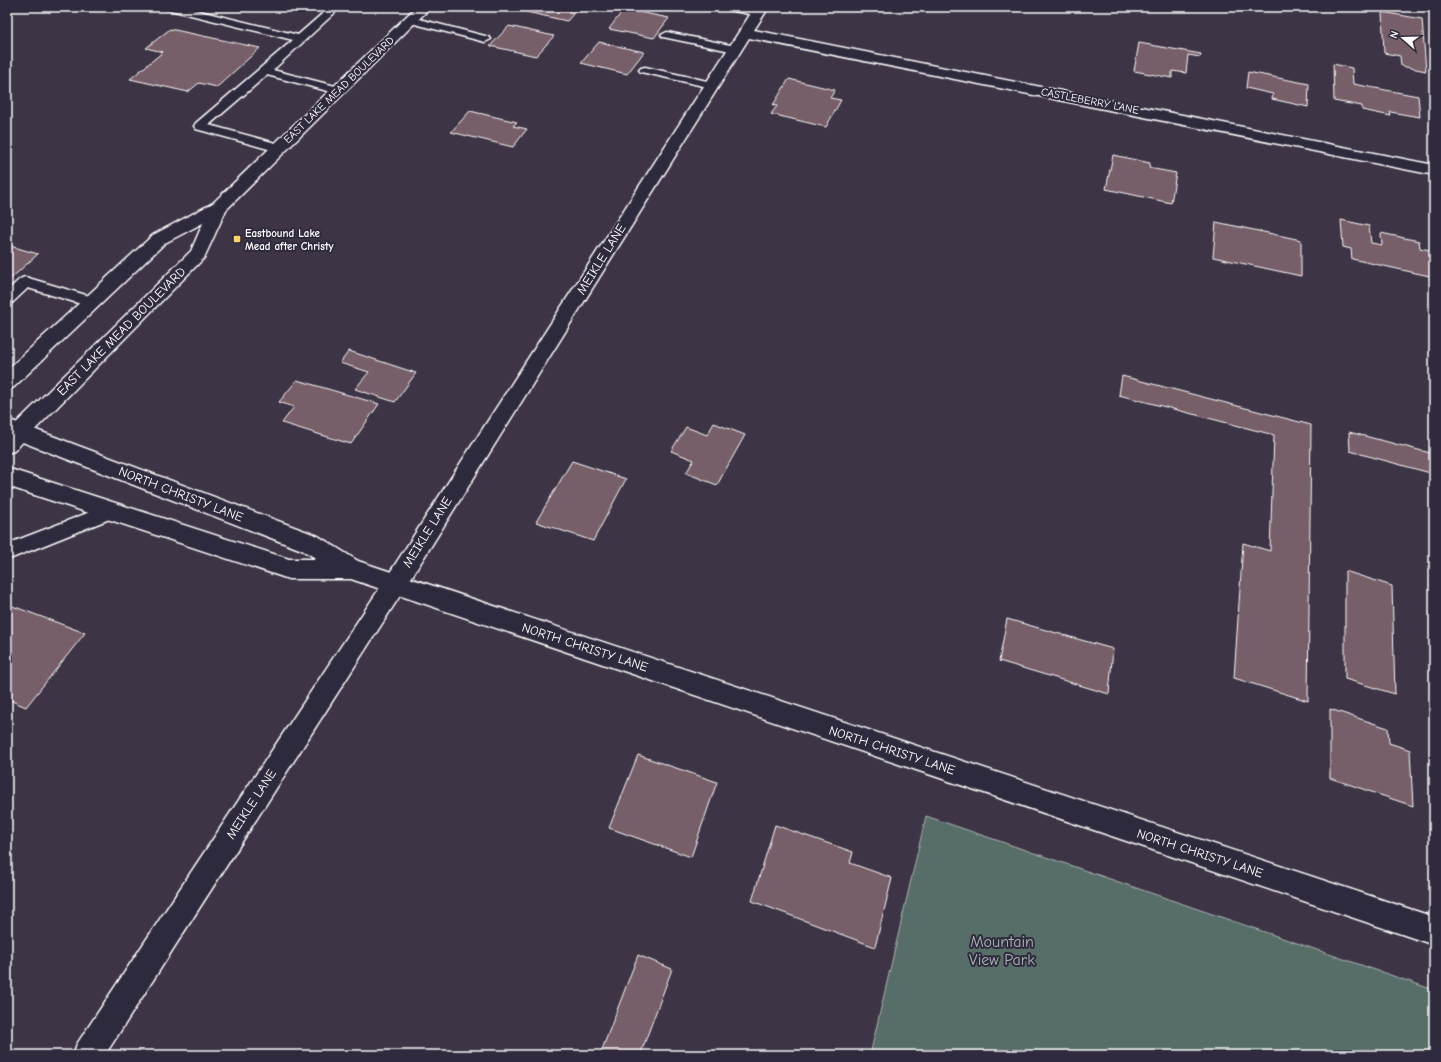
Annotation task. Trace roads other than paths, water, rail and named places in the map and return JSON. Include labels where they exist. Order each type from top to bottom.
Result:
[{"type":"street","name":"EAST LAKE MEAD BOULEVARD","points":[[7,382],[158,239],[219,207],[424,7]]},
{"type":"street","name":"MEIKLE LANE","points":[[88,1055],[395,584],[760,10]]},
{"type":"street","name":"CASTLEBERRY LANE","points":[[746,33],[1434,170]]},
{"type":"street","name":"EAST LAKE MEAD BOULEVARD","points":[[11,435],[198,254],[219,207]]},
{"type":"street","name":"NORTH CHRISTY LANE","points":[[11,435],[310,543],[350,569],[1434,931]]},
{"type":"street","name":"NORTH CHRISTY LANE","points":[[7,477],[289,569],[350,569]]},
{"type":"lane","points":[[170,7],[301,39]]},
{"type":"lane","points":[[279,148],[200,126],[265,71],[336,7]]},
{"type":"lane","points":[[728,7],[760,10]]},
{"type":"lane","points":[[411,20],[485,39]]},
{"type":"lane","points":[[667,35],[735,49]]},
{"type":"lane","points":[[644,70],[712,85]]},
{"type":"lane","points":[[265,71],[339,90]]},
{"type":"lane","points":[[7,298],[25,282],[91,302]]},
{"type":"lane","points":[[7,552],[111,511]]},
{"type":"place","name":"Eastbound Lake Mead after Christy","points":[[237,239]]},
{"type":"park label","name":"Mountain View Park","points":[[1002,951]]}]
